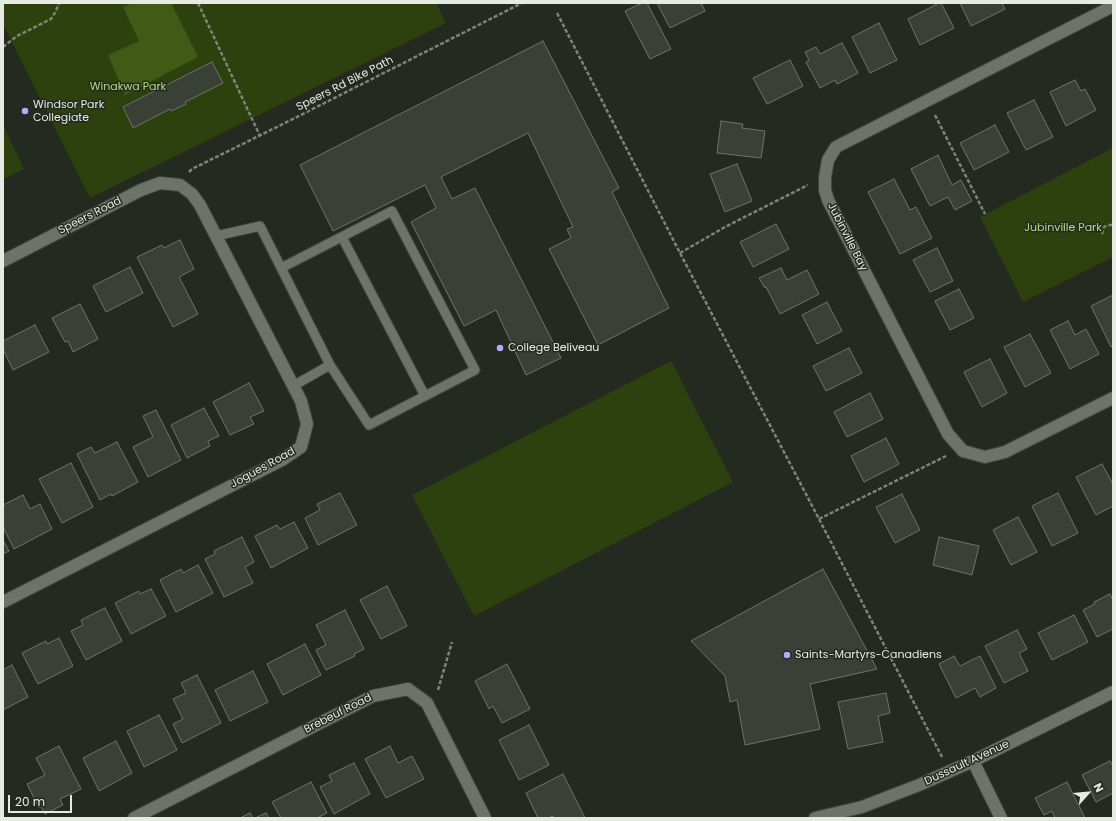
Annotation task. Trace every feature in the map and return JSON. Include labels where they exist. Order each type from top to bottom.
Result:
[{"type":"street","name":"Jubinville Bay","points":[[1113,6],[836,147],[828,160],[824,177],[828,200],[948,434],[963,451],[985,457],[1005,452],[1113,398]]},
{"type":"street","name":"Speers Road","points":[[3,261],[141,190],[160,183],[180,185]]},
{"type":"street","name":"Jogues Road","points":[[3,602],[282,460],[301,447],[307,424],[301,401],[200,205],[192,194],[180,185]]},
{"type":"street","name":"Brebeuf Road","points":[[134,818],[373,696],[408,689],[427,703],[485,818]]},
{"type":"street","name":"Dussault Avenue","points":[[815,818],[862,807],[920,785],[973,761],[1113,692]]},
{"type":"street","points":[[973,761],[1001,818]]},
{"type":"lane","points":[[216,236],[260,226],[281,268],[330,365],[369,425],[475,370],[392,211],[281,268]]},
{"type":"lane","points":[[342,237],[424,396]]},
{"type":"lane","points":[[293,386],[330,365]]},
{"type":"path","points":[[3,47],[17,36],[51,19],[59,3]]},
{"type":"path","points":[[198,3],[260,136]]},
{"type":"path","name":"Speers Rd Bike Path","points":[[180,185],[182,179],[192,169],[522,3]]},
{"type":"path","points":[[557,13],[950,772]]},
{"type":"path","points":[[927,100],[985,214]]},
{"type":"path","points":[[680,253],[725,227],[824,177]]},
{"type":"path","points":[[1102,234],[1104,227],[1113,225]]},
{"type":"path","points":[[819,519],[960,448]]},
{"type":"path","points":[[431,712],[452,642]]},
{"type":"green space","name":"Winakwa Park","points":[[3,3],[436,3],[446,23],[90,198],[3,24]]},
{"type":"green space","points":[[3,125],[24,169],[3,179]]},
{"type":"green space","name":"Jubinville Park","points":[[1113,148],[1113,257],[1023,302],[980,217]]},
{"type":"green space","points":[[671,361],[733,482],[474,616],[412,495]]},
{"type":"shaded area","points":[[133,3],[171,3],[198,57],[125,95],[108,55],[139,41],[123,7]]},
{"type":"building","points":[[642,3],[647,3],[671,49],[650,59],[625,11]]},
{"type":"building","points":[[657,3],[701,3],[705,11],[670,28]]},
{"type":"building","points":[[941,3],[954,28],[920,45],[908,19]]},
{"type":"building","points":[[960,3],[1002,3],[1005,9],[971,26]]},
{"type":"building","points":[[879,23],[897,60],[870,73],[852,37]]},
{"type":"building","points":[[543,41],[619,188],[612,192],[669,308],[598,345],[549,249],[571,238],[567,229],[573,227],[528,133],[441,177],[452,199],[475,188],[561,358],[526,375],[496,310],[464,326],[411,222],[436,208],[425,185],[333,231],[300,165]]},
{"type":"building","points":[[842,43],[858,73],[837,84],[835,80],[820,88],[806,62],[809,60],[805,52],[816,47],[820,54]]},
{"type":"building","points":[[790,60],[803,86],[767,104],[753,78]]},
{"type":"building","points":[[212,62],[223,83],[185,102],[186,104],[171,111],[170,109],[133,128],[123,107]]},
{"type":"building","points":[[1075,80],[1081,91],[1085,89],[1096,110],[1066,126],[1050,92]]},
{"type":"building","points":[[1034,100],[1053,137],[1026,150],[1007,113]]},
{"type":"building","points":[[721,121],[743,124],[742,128],[765,131],[761,158],[717,153]]},
{"type":"building","points":[[995,125],[1009,152],[974,170],[960,143]]},
{"type":"building","points":[[938,155],[952,185],[961,180],[972,201],[955,210],[948,197],[930,206],[911,169]]},
{"type":"building","points":[[737,164],[752,201],[725,212],[710,174]]},
{"type":"building","points":[[894,179],[910,210],[916,207],[932,238],[900,254],[868,192]]},
{"type":"building","points":[[776,224],[789,249],[753,267],[740,242]]},
{"type":"building","points":[[180,240],[194,269],[179,277],[198,314],[173,327],[137,257],[162,245],[164,248]]},
{"type":"building","points":[[937,248],[953,281],[930,292],[913,260]]},
{"type":"building","points":[[130,267],[143,293],[106,312],[93,286]]},
{"type":"building","points":[[781,268],[787,280],[807,270],[819,294],[780,314],[766,287],[765,288],[759,278]]},
{"type":"building","points":[[959,289],[974,318],[950,330],[935,301]]},
{"type":"building","points":[[1113,295],[1113,346],[1111,347],[1091,306]]},
{"type":"building","points":[[827,302],[842,331],[817,344],[802,315]]},
{"type":"building","points":[[80,304],[98,339],[73,352],[68,341],[65,342],[52,318]]},
{"type":"building","points":[[1068,321],[1075,335],[1086,329],[1099,354],[1070,369],[1050,330]]},
{"type":"building","points":[[35,325],[49,352],[13,370],[3,349],[3,341]]},
{"type":"building","points":[[1030,334],[1051,373],[1025,387],[1004,347]]},
{"type":"building","points":[[849,348],[862,373],[826,391],[813,366]]},
{"type":"building","points":[[990,359],[1007,393],[982,407],[964,372]]},
{"type":"building","points":[[249,383],[264,411],[250,417],[254,424],[230,435],[213,402]]},
{"type":"building","points":[[870,393],[883,419],[847,437],[834,412]]},
{"type":"building","points":[[204,408],[219,436],[208,441],[210,446],[187,458],[171,425]]},
{"type":"building","points":[[156,410],[181,460],[148,477],[133,447],[153,437],[143,416]]},
{"type":"building","points":[[886,438],[899,464],[864,482],[851,456]]},
{"type":"building","points":[[117,442],[138,482],[112,496],[111,494],[100,500],[77,454],[91,447],[95,453]]},
{"type":"building","points":[[71,463],[93,507],[62,523],[39,479]]},
{"type":"building","points":[[1102,464],[1113,484],[1113,506],[1096,515],[1076,477]]},
{"type":"building","points":[[340,493],[357,525],[318,545],[305,518],[320,510],[317,504]]},
{"type":"building","points":[[1058,493],[1078,533],[1052,546],[1032,506]]},
{"type":"building","points":[[902,494],[920,530],[895,543],[876,507]]},
{"type":"building","points":[[23,495],[30,509],[40,504],[52,529],[14,549],[3,527],[3,505]]},
{"type":"building","points":[[1018,517],[1037,552],[1011,565],[993,530]]},
{"type":"building","points":[[294,522],[308,548],[271,568],[255,536],[277,525],[280,529]]},
{"type":"building","points":[[242,537],[254,562],[245,567],[253,583],[224,597],[205,559],[215,554],[214,551]]},
{"type":"building","points":[[939,537],[979,546],[972,575],[933,565]]},
{"type":"building","points":[[3,540],[9,551],[3,554]]},
{"type":"building","points":[[198,565],[213,593],[176,612],[160,580],[181,569],[183,573]]},
{"type":"building","name":"Saints-Martyrs-Canadiens","points":[[823,569],[877,669],[810,684],[820,729],[745,745],[737,700],[730,702],[725,676],[691,641]]},
{"type":"building","points":[[387,586],[407,626],[381,639],[360,600]]},
{"type":"building","points":[[151,589],[166,616],[131,634],[115,603],[139,591],[140,594]]},
{"type":"building","points":[[1110,594],[1113,600],[1113,629],[1097,637],[1083,610],[1095,604],[1094,602]]},
{"type":"building","points":[[105,608],[122,641],[86,660],[71,631],[83,625],[81,620]]},
{"type":"building","points":[[345,610],[364,649],[354,654],[355,656],[326,670],[316,650],[326,645],[316,625]]},
{"type":"building","points":[[1074,615],[1088,642],[1052,660],[1038,633]]},
{"type":"building","points":[[1017,630],[1027,649],[1019,653],[1028,671],[1004,683],[985,646]]},
{"type":"building","points":[[59,638],[73,666],[38,684],[22,653],[46,641],[47,644]]},
{"type":"building","points":[[305,644],[321,675],[283,695],[267,664]]},
{"type":"building","points":[[954,656],[960,666],[980,656],[996,688],[980,697],[975,688],[956,698],[939,664]]},
{"type":"building","points":[[507,664],[530,709],[502,723],[493,706],[489,709],[475,681]]},
{"type":"building","points":[[12,665],[28,697],[3,710],[3,670]]},
{"type":"building","points":[[253,671],[268,702],[230,721],[215,690]]},
{"type":"building","points":[[197,675],[221,723],[182,743],[173,724],[183,719],[173,699],[186,693],[181,683]]},
{"type":"building","points":[[886,693],[890,713],[878,716],[883,742],[848,749],[838,702]]},
{"type":"building","points":[[159,715],[177,750],[144,767],[127,731]]},
{"type":"building","points":[[529,725],[549,765],[519,780],[499,740]]},
{"type":"building","points":[[116,741],[132,773],[99,791],[83,758]]},
{"type":"building","points":[[59,746],[81,789],[60,799],[63,805],[45,814],[41,807],[39,808],[27,784],[45,775],[36,758]]},
{"type":"building","points":[[390,746],[398,763],[412,756],[424,779],[386,798],[365,759]]},
{"type":"building","points":[[1110,761],[1113,766],[1113,793],[1096,802],[1082,775]]},
{"type":"building","points":[[354,763],[370,794],[334,814],[320,787],[332,781],[329,775]]},
{"type":"building","points":[[563,774],[585,818],[554,818],[553,816],[548,818],[538,818],[526,793]]},
{"type":"building","points":[[311,782],[327,813],[317,818],[281,818],[272,802]]},
{"type":"building","points":[[1067,782],[1085,818],[1055,818],[1052,811],[1044,815],[1035,798]]},
{"type":"building","points":[[250,813],[253,818],[240,818]]},
{"type":"building","points":[[266,813],[269,818],[255,818]]},
{"type":"place","name":"Windsor Park Collegiate","points":[[25,111]]},
{"type":"place","name":"College Beliveau","points":[[500,348]]},
{"type":"place","name":"Saints-Martyrs-Canadiens","points":[[787,655]]}]
